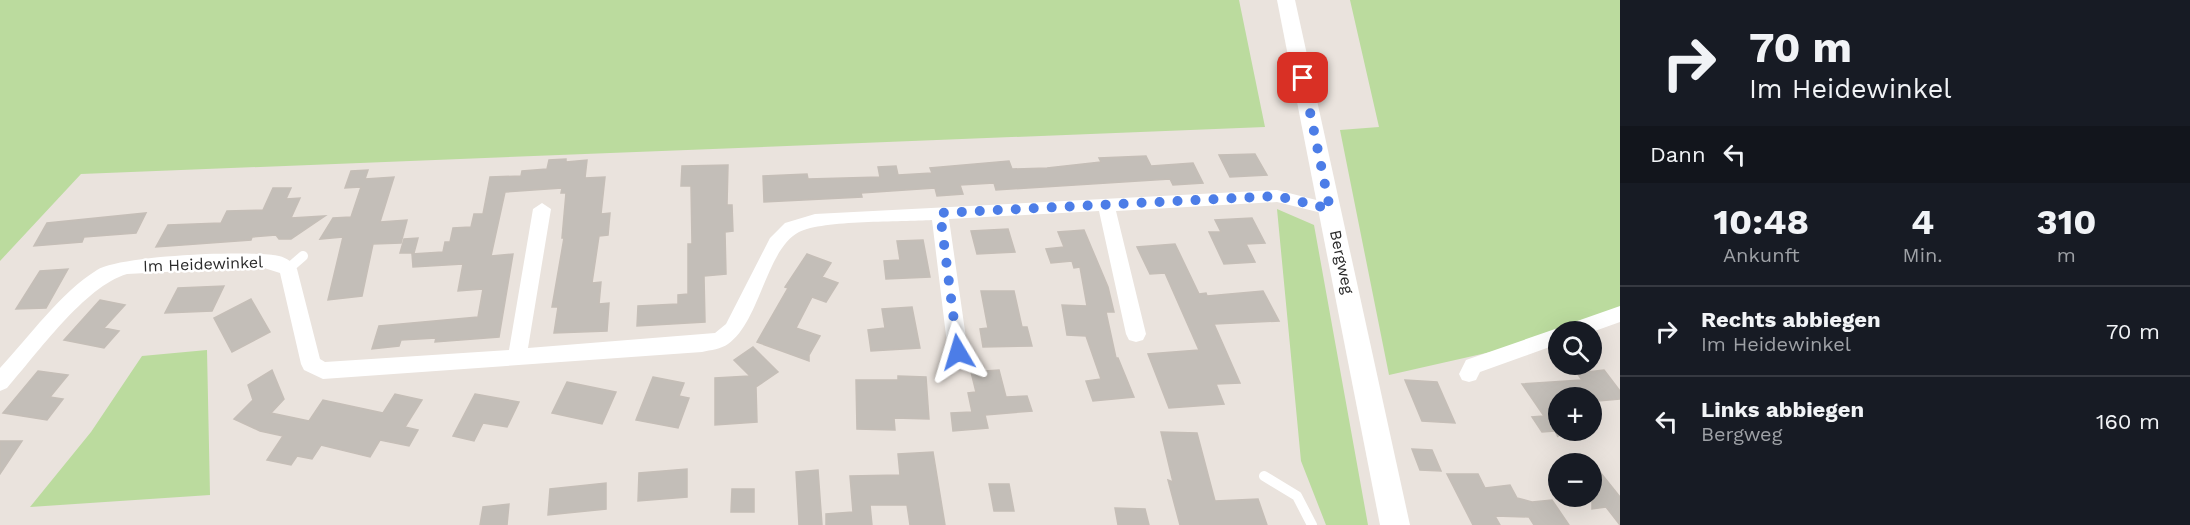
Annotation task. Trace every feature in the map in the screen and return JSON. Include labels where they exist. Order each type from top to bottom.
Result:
[{"type":"main road","name":"Bergweg","points":[[1286,0],[1395,525]]},
{"type":"street","points":[[288,269],[311,364],[323,371],[702,344],[720,340],[733,328],[776,243],[791,228],[814,220],[1277,196],[1330,209]]},
{"type":"street","points":[[1106,205],[1136,334]]},
{"type":"street","points":[[517,357],[542,209]]},
{"type":"street","points":[[940,213],[958,352]]},
{"type":"street","name":"Im Heidewinkel","points":[[0,382],[73,301],[106,273],[127,267],[261,260],[280,263],[288,269]]},
{"type":"street","points":[[1601,321],[1620,314]]},
{"type":"street","points":[[1469,374],[1473,366],[1548,340]]},
{"type":"lane","points":[[288,269],[303,256]]},
{"type":"lane","points":[[1264,476],[1297,496],[1312,525]]},
{"type":"green space","points":[[0,0],[1239,0],[1265,127],[81,174],[0,261]]},
{"type":"green space","points":[[1350,0],[1620,0],[1620,308],[1582,321],[1548,321],[1548,333],[1495,351],[1389,375],[1340,130],[1379,127]]},
{"type":"green space","points":[[1277,209],[1314,225],[1368,525],[1326,525],[1301,461]]},
{"type":"green space","points":[[207,350],[210,495],[30,507],[91,432],[142,356]]},
{"type":"building","points":[[1255,154],[1267,175],[1230,177],[1219,155]]},
{"type":"building","points":[[1146,156],[1151,166],[1193,163],[1203,183],[1173,185],[1170,179],[996,190],[994,183],[960,185],[963,194],[937,196],[935,188],[861,193],[862,197],[764,202],[763,176],[807,174],[808,179],[880,177],[878,167],[896,166],[898,175],[932,173],[930,168],[1009,161],[1012,169],[1047,168],[1101,162],[1099,158]]},
{"type":"building","points":[[566,159],[566,162],[587,160],[585,178],[605,177],[601,214],[610,213],[608,235],[599,236],[592,283],[601,282],[599,304],[609,303],[607,331],[554,333],[558,307],[552,307],[564,238],[562,238],[566,193],[561,193],[562,188],[505,192],[491,256],[513,254],[499,337],[435,342],[436,338],[401,340],[399,346],[372,349],[379,326],[478,317],[483,289],[458,291],[463,264],[413,267],[412,254],[443,252],[445,242],[450,242],[453,228],[471,227],[474,214],[483,214],[490,177],[521,176],[522,171],[547,169],[549,160]]},
{"type":"building","points":[[728,165],[727,205],[732,205],[733,231],[725,232],[726,274],[704,276],[705,322],[637,326],[638,306],[678,304],[678,295],[688,294],[688,244],[692,244],[691,186],[681,186],[682,166]]},
{"type":"building","points":[[368,170],[365,179],[394,177],[380,222],[407,220],[401,243],[373,244],[362,296],[328,300],[343,237],[320,239],[333,218],[351,217],[361,187],[345,188],[351,171]]},
{"type":"building","points":[[273,188],[291,188],[286,199],[300,198],[291,218],[325,216],[291,239],[279,239],[276,235],[252,237],[251,240],[156,247],[168,225],[221,223],[227,211],[263,210]]},
{"type":"building","points":[[146,213],[136,233],[84,237],[82,242],[34,246],[47,223]]},
{"type":"building","points":[[1252,218],[1265,243],[1246,244],[1255,262],[1224,264],[1209,232],[1221,232],[1215,220]]},
{"type":"building","points":[[1008,229],[1015,252],[977,254],[971,231]]},
{"type":"building","points":[[1084,230],[1108,287],[1114,312],[1106,312],[1116,358],[1118,358],[1134,397],[1093,401],[1086,381],[1101,379],[1086,336],[1067,335],[1062,305],[1087,306],[1080,267],[1074,268],[1072,261],[1051,263],[1046,249],[1064,247],[1058,232]]},
{"type":"building","points":[[418,238],[414,253],[400,253],[404,239]]},
{"type":"building","points":[[923,240],[930,277],[886,279],[884,261],[900,260],[897,241]]},
{"type":"building","points":[[1175,244],[1199,294],[1206,293],[1207,296],[1263,291],[1279,321],[1214,324],[1240,383],[1216,384],[1224,404],[1169,408],[1148,354],[1199,350],[1165,273],[1150,274],[1137,247]]},
{"type":"building","points":[[807,254],[831,263],[822,277],[838,283],[826,302],[812,297],[796,328],[820,336],[809,355],[809,361],[757,342],[788,288],[785,287]]},
{"type":"building","points":[[68,269],[46,308],[16,309],[40,271]]},
{"type":"building","points":[[224,286],[212,311],[165,313],[178,288]]},
{"type":"building","points":[[981,291],[1014,291],[1022,327],[1027,327],[1032,346],[983,347],[980,329],[988,328]]},
{"type":"building","points":[[251,299],[270,332],[232,352],[214,318]]},
{"type":"building","points":[[100,300],[125,305],[104,328],[119,331],[104,348],[64,340]]},
{"type":"building","points":[[912,307],[920,348],[871,351],[868,330],[885,328],[882,309]]},
{"type":"building","points":[[753,347],[778,372],[756,387],[757,422],[715,425],[715,378],[750,376],[734,360]]},
{"type":"building","points":[[272,370],[284,399],[271,413],[309,421],[323,400],[383,413],[395,394],[422,400],[405,427],[418,430],[409,446],[380,440],[370,457],[321,445],[312,459],[297,456],[291,465],[267,460],[283,436],[260,431],[234,419],[253,400],[248,385]]},
{"type":"building","points":[[999,370],[1006,397],[1027,396],[1032,411],[985,415],[988,428],[953,431],[951,413],[972,412],[968,393],[976,392],[971,372]]},
{"type":"building","points":[[1602,370],[1620,391],[1620,399],[1602,401],[1602,387],[1548,387],[1548,432],[1542,432],[1532,417],[1544,416],[1522,384],[1582,380],[1578,375],[1602,375]]},
{"type":"building","points":[[38,371],[68,375],[50,397],[63,399],[47,420],[3,413]]},
{"type":"building","points":[[898,376],[926,377],[929,419],[894,418],[895,430],[857,429],[856,380],[898,380]]},
{"type":"building","points":[[653,377],[684,383],[679,396],[689,398],[678,428],[636,420]]},
{"type":"building","points":[[1405,380],[1437,382],[1455,423],[1422,421]]},
{"type":"building","points":[[567,382],[616,392],[602,424],[552,413]]},
{"type":"building","points":[[475,394],[519,402],[507,427],[483,423],[474,441],[453,436]]},
{"type":"building","points":[[1161,432],[1197,433],[1215,501],[1258,499],[1267,525],[1180,525],[1168,480],[1173,482]]},
{"type":"building","points":[[0,441],[22,441],[0,474]]},
{"type":"building","points":[[1412,449],[1432,450],[1441,471],[1420,470]]},
{"type":"building","points":[[933,452],[945,525],[910,525],[907,505],[870,505],[872,525],[826,525],[826,514],[853,512],[850,476],[900,475],[898,454]]},
{"type":"building","points":[[687,469],[687,497],[638,501],[639,473]]},
{"type":"building","points":[[818,470],[822,525],[799,525],[796,472]]},
{"type":"building","points":[[1447,474],[1478,474],[1485,488],[1510,485],[1517,498],[1532,502],[1548,500],[1548,507],[1557,507],[1569,525],[1534,525],[1529,517],[1495,516],[1500,525],[1473,525]]},
{"type":"building","points":[[1602,474],[1620,497],[1620,525],[1606,507],[1592,509],[1592,507],[1602,507]]},
{"type":"building","points":[[606,483],[606,509],[548,515],[550,489]]},
{"type":"building","points":[[989,484],[1009,484],[1014,511],[994,511]]},
{"type":"building","points":[[732,489],[754,489],[754,512],[731,512]]},
{"type":"building","points":[[509,504],[507,525],[480,525],[483,507]]},
{"type":"building","points":[[1115,508],[1145,509],[1149,525],[1118,525]]},
{"type":"route","points":[[958,352],[940,213],[1277,196],[1330,209],[1303,78]]}]
